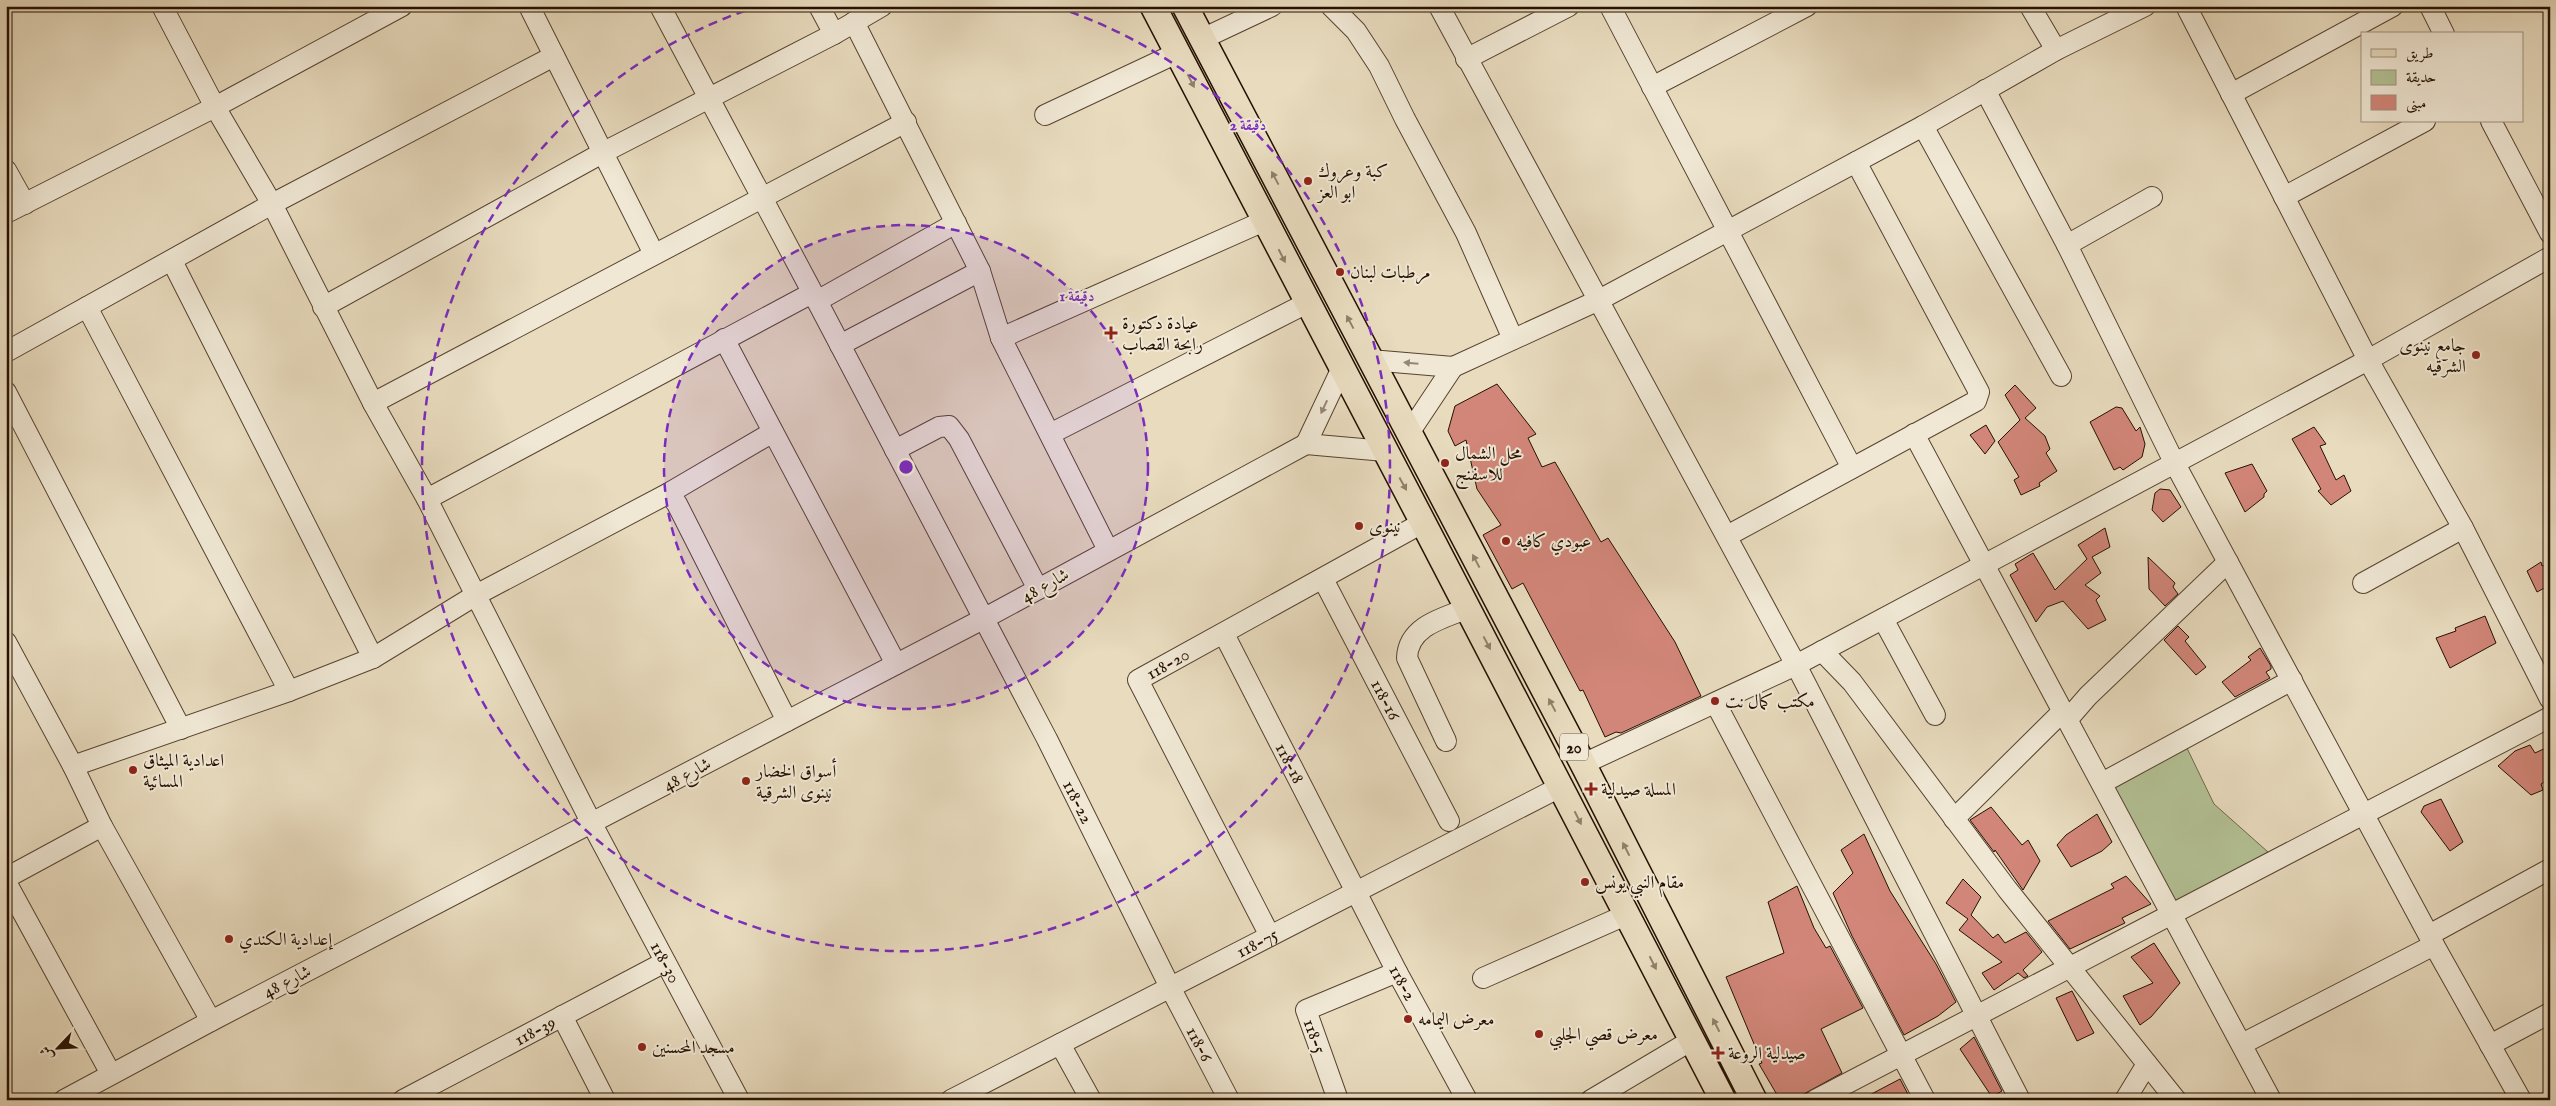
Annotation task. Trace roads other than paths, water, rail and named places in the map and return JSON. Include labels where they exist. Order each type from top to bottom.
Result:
[{"type":"main road","points":[[1153,6],[1341,370]]},
{"type":"main road","points":[[1185,6],[1370,360]]},
{"type":"main road","name":"20","points":[[1370,360],[1583,764],[1754,1100]]},
{"type":"main road","name":"20","points":[[1341,370],[1424,522],[1723,1100]]},
{"type":"street","name":"118-30","points":[[162,6],[215,107],[272,204],[323,307],[427,499],[592,824],[739,1100]]},
{"type":"street","points":[[6,213],[215,107],[402,6]]},
{"type":"street","points":[[529,6],[654,254]]},
{"type":"street","name":"118-22","points":[[660,6],[1047,739],[1170,987]]},
{"type":"street","points":[[819,6],[834,34]]},
{"type":"street","points":[[323,307],[604,152],[834,34],[882,6]]},
{"type":"street","points":[[1202,38],[1272,6]]},
{"type":"street","points":[[1330,6],[1356,31],[1379,66],[1466,233],[1513,339]]},
{"type":"street","points":[[1439,6],[1466,59],[1599,300],[1796,665],[2020,1100]]},
{"type":"street","points":[[1466,59],[1569,6]]},
{"type":"street","points":[[1610,6],[1726,231],[1852,468]]},
{"type":"street","points":[[1652,88],[1807,6]]},
{"type":"street","points":[[2030,6],[2056,50]]},
{"type":"street","points":[[1370,360],[1453,367],[1599,300],[1923,126],[2056,50],[2145,6]]},
{"type":"street","points":[[2186,6],[2368,360],[2463,528],[2550,699]]},
{"type":"street","points":[[2231,94],[2393,6]]},
{"type":"street","points":[[2430,6],[2443,32]]},
{"type":"street","points":[[854,22],[980,271],[1001,338],[1108,550]]},
{"type":"street","points":[[1045,115],[1177,53]]},
{"type":"street","points":[[6,352],[272,204],[554,56]]},
{"type":"street","points":[[1985,90],[2068,246],[2174,462],[2365,814],[2431,940],[2521,1100]]},
{"type":"street","points":[[373,402],[906,122]]},
{"type":"street","points":[[2284,197],[2423,122]]},
{"type":"street","points":[[2492,122],[2550,233]]},
{"type":"street","points":[[1923,126],[2061,376]]},
{"type":"street","points":[[1727,536],[1976,401],[1980,392],[1856,162]]},
{"type":"street","points":[[6,170],[25,204]]},
{"type":"street","points":[[2068,246],[2152,197]]},
{"type":"street","points":[[1001,338],[1264,221]]},
{"type":"street","points":[[427,499],[724,339],[815,297],[956,223]]},
{"type":"street","points":[[1583,764],[1716,704],[1796,665],[2368,360],[2550,257]]},
{"type":"street","points":[[172,261],[374,658]]},
{"type":"street","points":[[840,346],[980,271]]},
{"type":"street","points":[[1050,434],[1307,303]]},
{"type":"street","points":[[87,307],[289,690]]},
{"type":"street","points":[[724,339],[896,664]]},
{"type":"street","points":[[1409,433],[1453,367]]},
{"type":"street","points":[[1341,370],[1306,444],[1384,451]]},
{"type":"street","points":[[6,392],[181,729]]},
{"type":"street","points":[[895,450],[939,427],[949,426],[959,439],[1038,588]]},
{"type":"street","points":[[73,766],[181,729],[374,658],[476,595],[668,493],[773,432]]},
{"type":"street","points":[[1914,434],[2173,914],[2271,1100]]},
{"type":"street","name":"شارع 48","points":[[64,1100],[96,1092],[111,1074],[983,619],[1306,444]]},
{"type":"street","points":[[668,493],[677,504],[787,721]]},
{"type":"street","name":"118-20","points":[[1270,936],[1138,680],[1424,522]]},
{"type":"street","points":[[2363,584],[2463,528]]},
{"type":"street","points":[[1954,819],[2088,696],[2228,562]]},
{"type":"street","name":"118-16","points":[[1323,579],[1449,822]]},
{"type":"street","points":[[1446,740],[1407,658],[1407,648],[1415,634],[1428,625],[1469,608]]},
{"type":"street","points":[[1883,619],[1935,715]]},
{"type":"street","name":"118-18","points":[[1224,634],[1356,892]]},
{"type":"street","points":[[6,642],[73,766],[102,826],[210,1021]]},
{"type":"street","points":[[1822,651],[1852,682],[1954,819],[2176,1100]]},
{"type":"street","points":[[2102,783],[2292,680]]},
{"type":"street","points":[[1716,704],[1925,1100]]},
{"type":"street","points":[[1815,1100],[2550,717]]},
{"type":"street","name":"118-75","points":[[965,1097],[1060,1044],[1562,786]]},
{"type":"street","points":[[102,826],[6,880],[111,1074]]},
{"type":"street","points":[[2242,1044],[2431,940],[2550,869]]},
{"type":"street","name":"118-2","points":[[1356,892],[1467,1100]]},
{"type":"street","points":[[1483,978],[1628,914]]},
{"type":"street","name":"118-39","points":[[403,1100],[665,962]]},
{"type":"street","name":"118-5","points":[[1338,1100],[1306,1010],[1397,972]]},
{"type":"street","name":"118-6","points":[[1170,987],[1229,1100]]},
{"type":"street","points":[[2490,1045],[2550,1013]]},
{"type":"street","points":[[562,1016],[605,1100]]},
{"type":"street","points":[[1591,1100],[1692,1040]]},
{"type":"street","points":[[1060,1044],[1091,1100]]},
{"type":"street","points":[[2125,1100],[2147,1064]]},
{"type":"place","name":"كبة وعروك ابو العز","points":[[1308,181]]},
{"type":"place","name":"مرطبات لبنان","points":[[1340,272]]},
{"type":"place","name":"عيادة دكتورة رابحة القصاب","points":[[1111,333]]},
{"type":"place","name":"جامع نينوى الشرقيه","points":[[2476,355]]},
{"type":"place","name":"محل الشمال للاسفنج","points":[[1445,463]]},
{"type":"place","name":"نينوى","points":[[1359,526]]},
{"type":"place","name":"عبودي كافيه","points":[[1506,541]]},
{"type":"place","name":"مكتب كمال نت","points":[[1715,701]]},
{"type":"place","name":"اعدادية الميثاق المسائية","points":[[133,770]]},
{"type":"place","name":"أسواق الخضار نينوى الشرقية","points":[[746,781]]},
{"type":"place","name":"المسلة صيدلية","points":[[1591,789]]},
{"type":"place","name":"مقام النبي يونس","points":[[1585,882]]},
{"type":"place","name":"إعدادية الكندي","points":[[229,939]]},
{"type":"place","name":"معرض اليمامه","points":[[1408,1019]]},
{"type":"place","name":"معرض قصي الجلبي","points":[[1539,1034]]},
{"type":"place","name":"مسجد المحسنين","points":[[642,1047]]},
{"type":"place","name":"صيدلية الروعة","points":[[1718,1053]]}]
